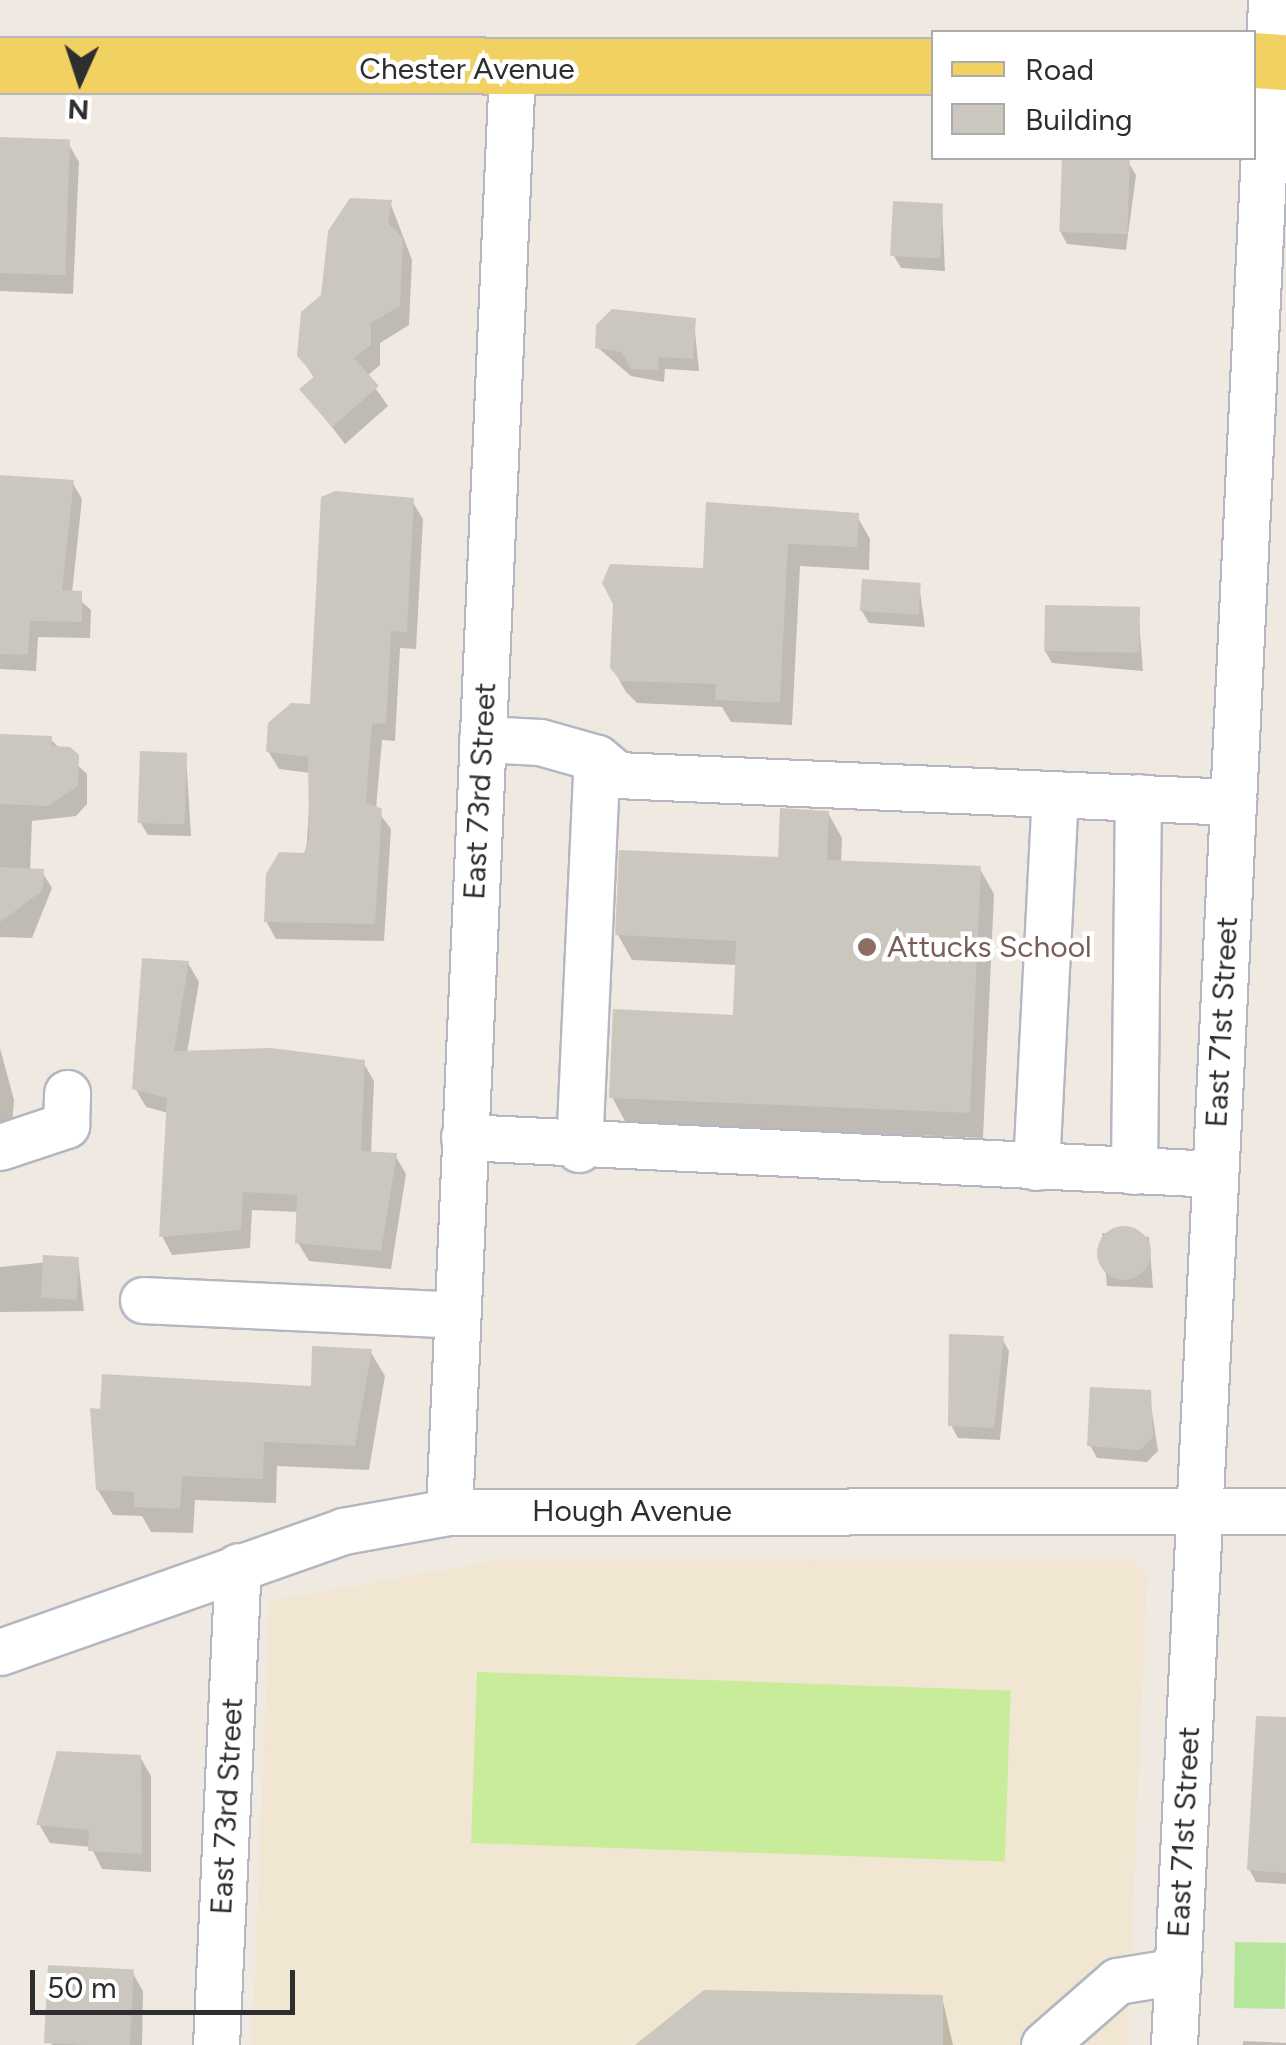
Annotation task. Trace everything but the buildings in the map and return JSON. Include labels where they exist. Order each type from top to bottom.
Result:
[{"type":"main road","name":"Chester Avenue","points":[[0,65],[512,70],[931,66]]},
{"type":"street","name":"East 71st Street","points":[[1174,2045],[1271,0]]},
{"type":"street","name":"East 73rd Street","points":[[449,1512],[512,70]]},
{"type":"street","points":[[482,739],[597,758],[617,775],[1233,802]]},
{"type":"street","points":[[579,1149],[597,758]]},
{"type":"street","points":[[1036,1167],[1054,794]]},
{"type":"street","points":[[1134,1171],[1138,797]]},
{"type":"street","points":[[0,1146],[66,1126],[67,1092]]},
{"type":"street","points":[[464,1138],[579,1149],[1215,1174]]},
{"type":"street","points":[[144,1300],[456,1315]]},
{"type":"street","name":"Hough Avenue","points":[[0,1652],[344,1531],[449,1512],[1199,1507],[1286,1512]]},
{"type":"street","name":"East 73rd Street","points":[[216,2045],[238,1567]]},
{"type":"street","points":[[1044,2045],[1118,1981],[1178,1972]]},
{"type":"shaded area","points":[[1131,1559],[1147,1574],[1127,2045],[252,2045],[270,1601],[494,1561]]},
{"type":"green space","points":[[477,1672],[1011,1691],[1005,1862],[471,1843]]},
{"type":"green space","points":[[1235,1942],[1286,1943],[1285,2009],[1234,2008]]},
{"type":"place","name":"Attucks School","points":[[867,947]]}]
